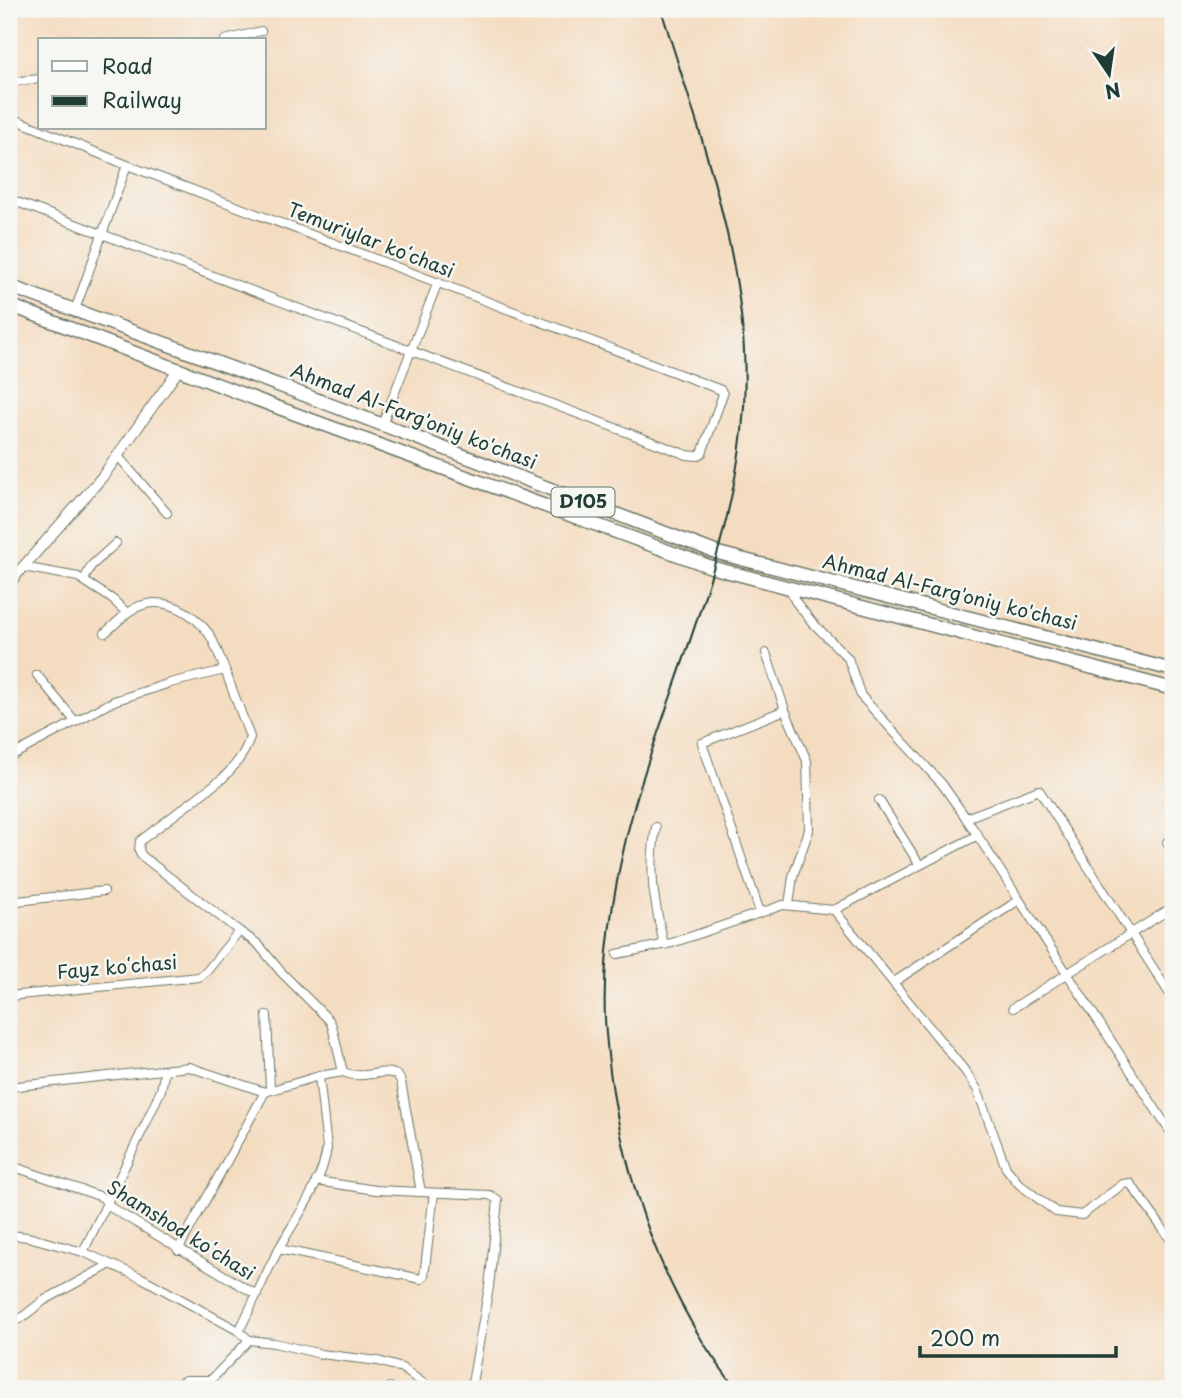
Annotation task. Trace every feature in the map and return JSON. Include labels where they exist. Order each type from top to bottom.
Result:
[{"type":"highway","name":"Ahmad Al-Farg'oniy ko'chasi","points":[[9,286],[294,391],[718,553],[1173,670]]},
{"type":"highway","name":"Ahmad Al-Farg'oniy ko'chasi","points":[[9,305],[287,411],[714,568],[1173,689]]},
{"type":"highway","points":[[287,411],[294,391]]},
{"type":"highway","points":[[1008,646],[1012,628]]},
{"type":"street","points":[[233,38],[261,31]]},
{"type":"street","points":[[9,82],[38,79]]},
{"type":"street","name":"Temuriylar koʻchasi","points":[[9,117],[38,129]]},
{"type":"street","name":"Temuriylar koʻchasi","points":[[41,130],[722,392],[702,453],[697,456],[412,351]]},
{"type":"street","points":[[75,310],[127,165]]},
{"type":"street","points":[[9,199],[412,351]]},
{"type":"street","points":[[382,425],[438,282]]},
{"type":"street","points":[[9,583],[118,456],[179,369]]},
{"type":"street","points":[[118,456],[167,513]]},
{"type":"street","points":[[83,580],[91,566],[116,543]]},
{"type":"street","points":[[23,566],[83,580],[112,599],[127,613]]},
{"type":"street","points":[[790,588],[795,601],[812,622],[848,659],[861,696],[943,784],[1173,1136]]},
{"type":"street","points":[[105,633],[136,606],[154,602],[188,612],[210,635],[250,737],[247,747],[223,778],[140,841],[139,850],[142,856],[168,878],[258,944],[281,972],[329,1020],[343,1072]]},
{"type":"street","points":[[766,653],[785,710],[807,761],[809,830],[793,876],[789,905]]},
{"type":"street","points":[[9,757],[114,701],[225,670]]},
{"type":"street","points":[[37,675],[75,720]]},
{"type":"street","points":[[760,912],[702,743],[785,710]]},
{"type":"street","points":[[966,818],[1039,790],[1173,999]]},
{"type":"street","points":[[879,800],[919,864]]},
{"type":"street","points":[[656,827],[651,856],[651,885],[664,945]]},
{"type":"street","points":[[617,954],[664,945],[783,905],[834,910],[978,835]]},
{"type":"street","points":[[9,902],[104,891]]},
{"type":"street","points":[[894,982],[1019,900]]},
{"type":"street","points":[[1013,1008],[1173,907]]},
{"type":"street","points":[[834,910],[957,1059],[978,1089],[1006,1168],[1019,1184],[1056,1212],[1082,1215],[1124,1184],[1130,1183],[1173,1243]]},
{"type":"street","name":"Fayz koʻchasi","points":[[9,996],[199,977],[239,931]]},
{"type":"street","points":[[1164,985],[1173,978]]},
{"type":"street","points":[[178,1250],[267,1090],[267,1015]]},
{"type":"street","points":[[9,1087],[189,1067],[267,1090],[343,1072],[353,1076],[390,1073],[398,1077],[401,1083],[421,1192]]},
{"type":"street","points":[[83,1252],[161,1090],[165,1070]]},
{"type":"street","name":"Shamshod koʻchasi","points":[[239,1331],[325,1159],[327,1148],[319,1076]]},
{"type":"street","name":"Shamshod koʻchasi","points":[[9,1165],[102,1197],[113,1209],[257,1295]]},
{"type":"street","points":[[316,1181],[376,1190],[490,1195],[498,1200],[489,1287],[471,1389]]},
{"type":"street","points":[[279,1249],[421,1279],[424,1276],[434,1193]]},
{"type":"street","points":[[9,1235],[28,1237],[83,1252],[142,1278],[239,1331],[250,1340],[402,1367],[431,1389]]},
{"type":"street","points":[[20,1320],[43,1301],[109,1265]]},
{"type":"street","points":[[169,1389],[185,1380],[211,1380],[250,1340]]},
{"type":"street","points":[[206,1381],[216,1389]]},
{"type":"street","points":[[1167,1389],[1173,1383]]},
{"type":"railway","points":[[661,9],[723,217],[742,323],[745,377],[742,431],[727,518],[689,645],[645,771],[627,833],[609,935],[606,1034],[617,1114],[636,1194],[650,1233],[683,1307],[736,1389]]}]
